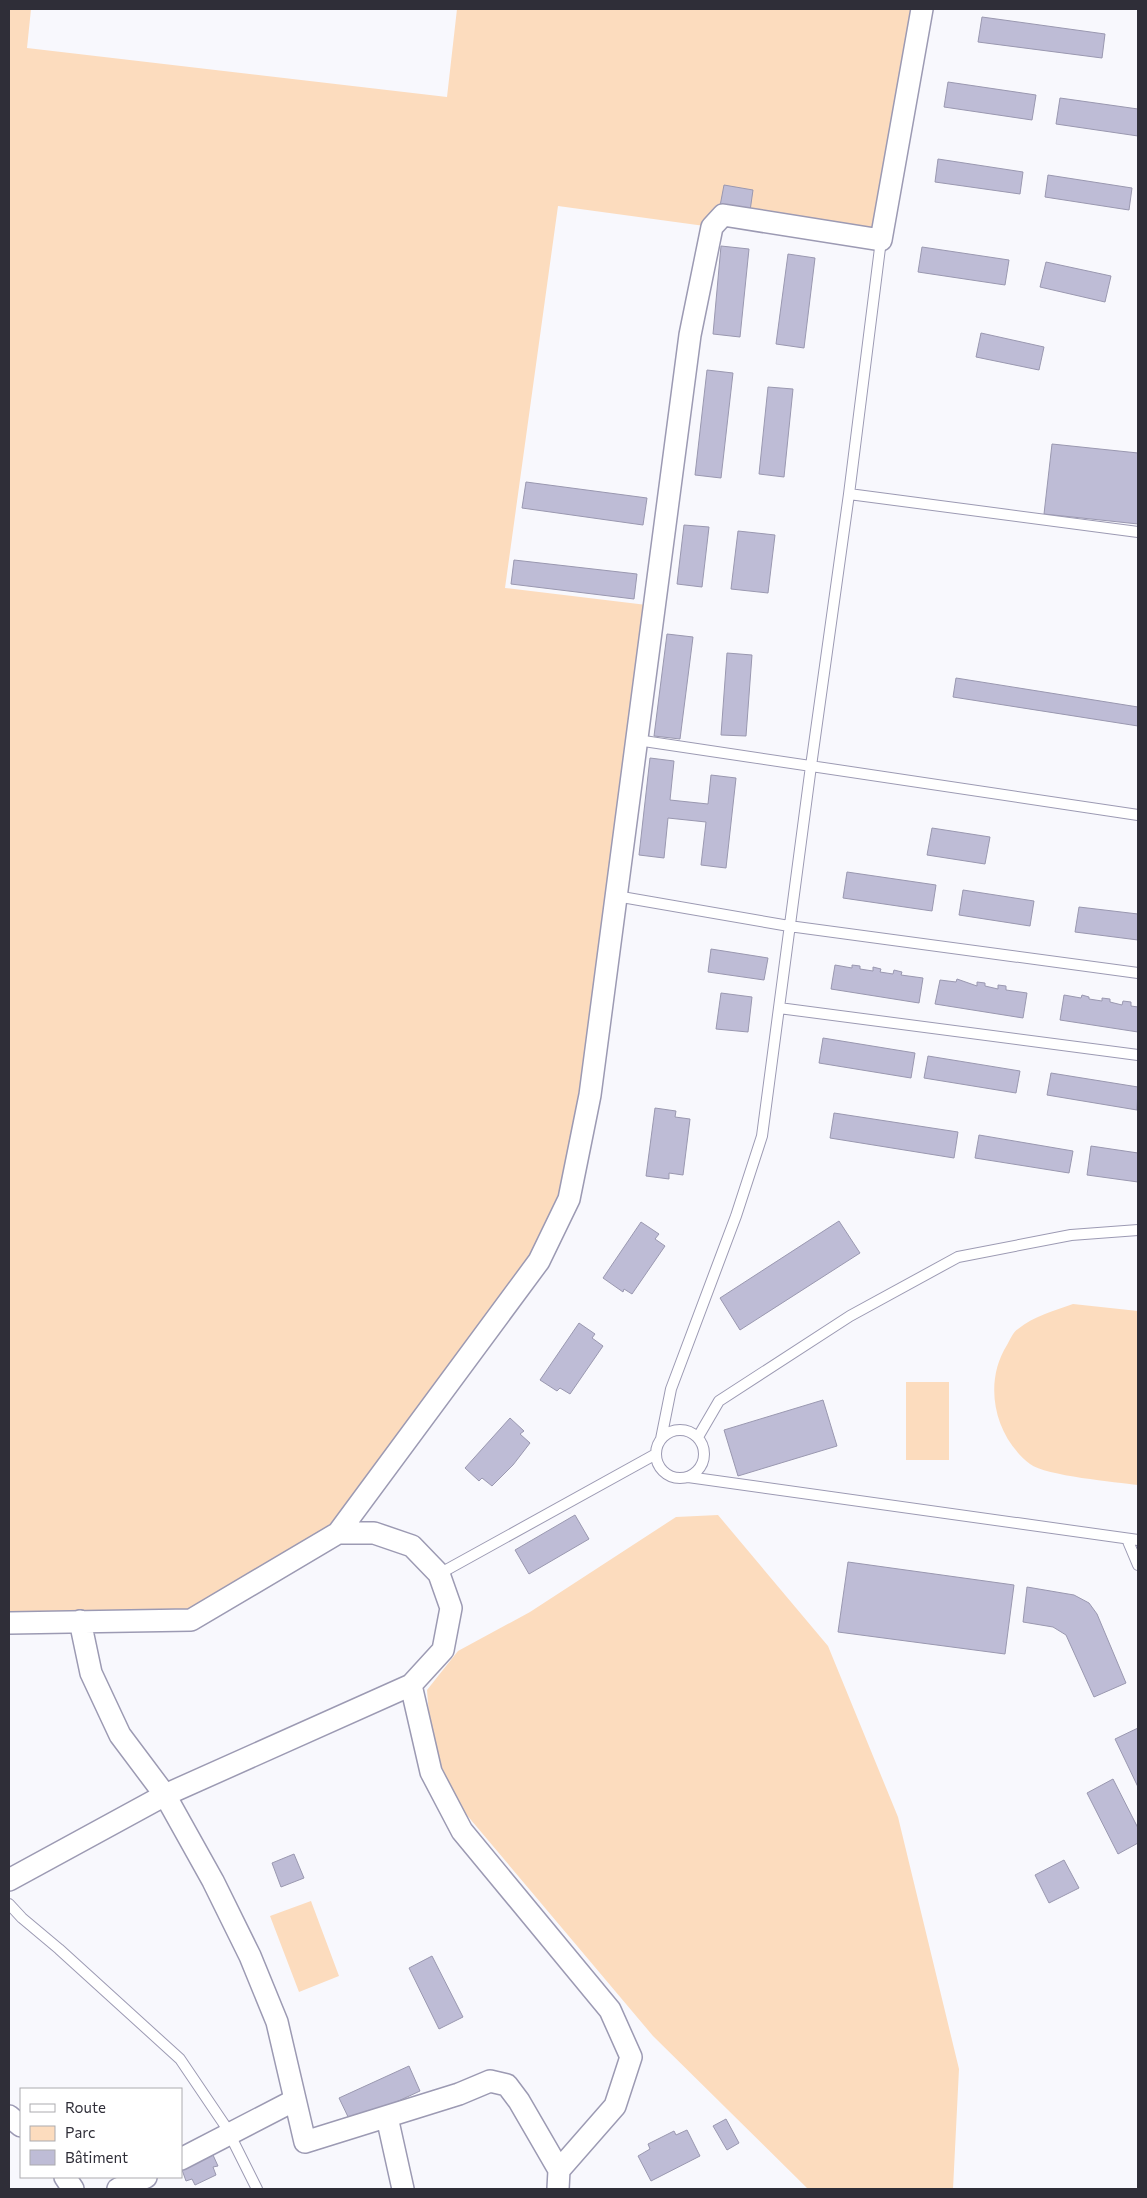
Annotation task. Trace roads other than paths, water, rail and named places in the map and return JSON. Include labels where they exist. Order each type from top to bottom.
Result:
[{"type":"street","points":[[9,1623],[191,1620],[338,1533],[539,1261],[569,1199],[590,1094],[690,336],[712,227],[723,215],[881,240],[922,9]]},
{"type":"street","points":[[9,1880],[165,1795],[411,1685],[443,1650],[451,1608],[439,1574],[412,1546],[374,1532],[338,1533]]},
{"type":"street","points":[[80,1621],[91,1673],[120,1735],[165,1795],[250,1956],[277,2022],[304,2142],[459,2094],[490,2081],[507,2085],[520,2101],[558,2180],[614,2106],[631,2057],[610,2010],[462,1831],[431,1772],[411,1685]]},
{"type":"street","points":[[182,2158],[295,2100]]},
{"type":"street","points":[[9,2116],[20,2125]]},
{"type":"street","points":[[386,2117],[403,2189]]},
{"type":"street","points":[[66,2178],[73,2189]]},
{"type":"street","points":[[118,2189],[144,2178]]},
{"type":"lane","points":[[881,240],[849,494],[762,1136],[736,1216],[671,1390],[656,1454],[660,1468],[666,1473],[680,1478],[688,1477],[1138,1540]]},
{"type":"lane","points":[[849,494],[1138,532]]},
{"type":"lane","points":[[637,740],[1138,815]]},
{"type":"lane","points":[[616,896],[789,926],[1138,973]]},
{"type":"lane","points":[[779,1008],[1138,1055]]},
{"type":"lane","points":[[698,1437],[719,1401],[850,1316],[958,1257],[1071,1235],[1138,1230]]},
{"type":"lane","points":[[661,1439],[675,1430],[683,1430],[698,1437],[705,1452],[704,1460],[700,1468],[688,1477]]},
{"type":"lane","points":[[439,1574],[656,1454]]},
{"type":"lane","points":[[1127,1539],[1138,1565]]},
{"type":"lane","points":[[9,1904],[22,1918],[59,1949],[180,2059],[226,2127],[257,2189]]}]
